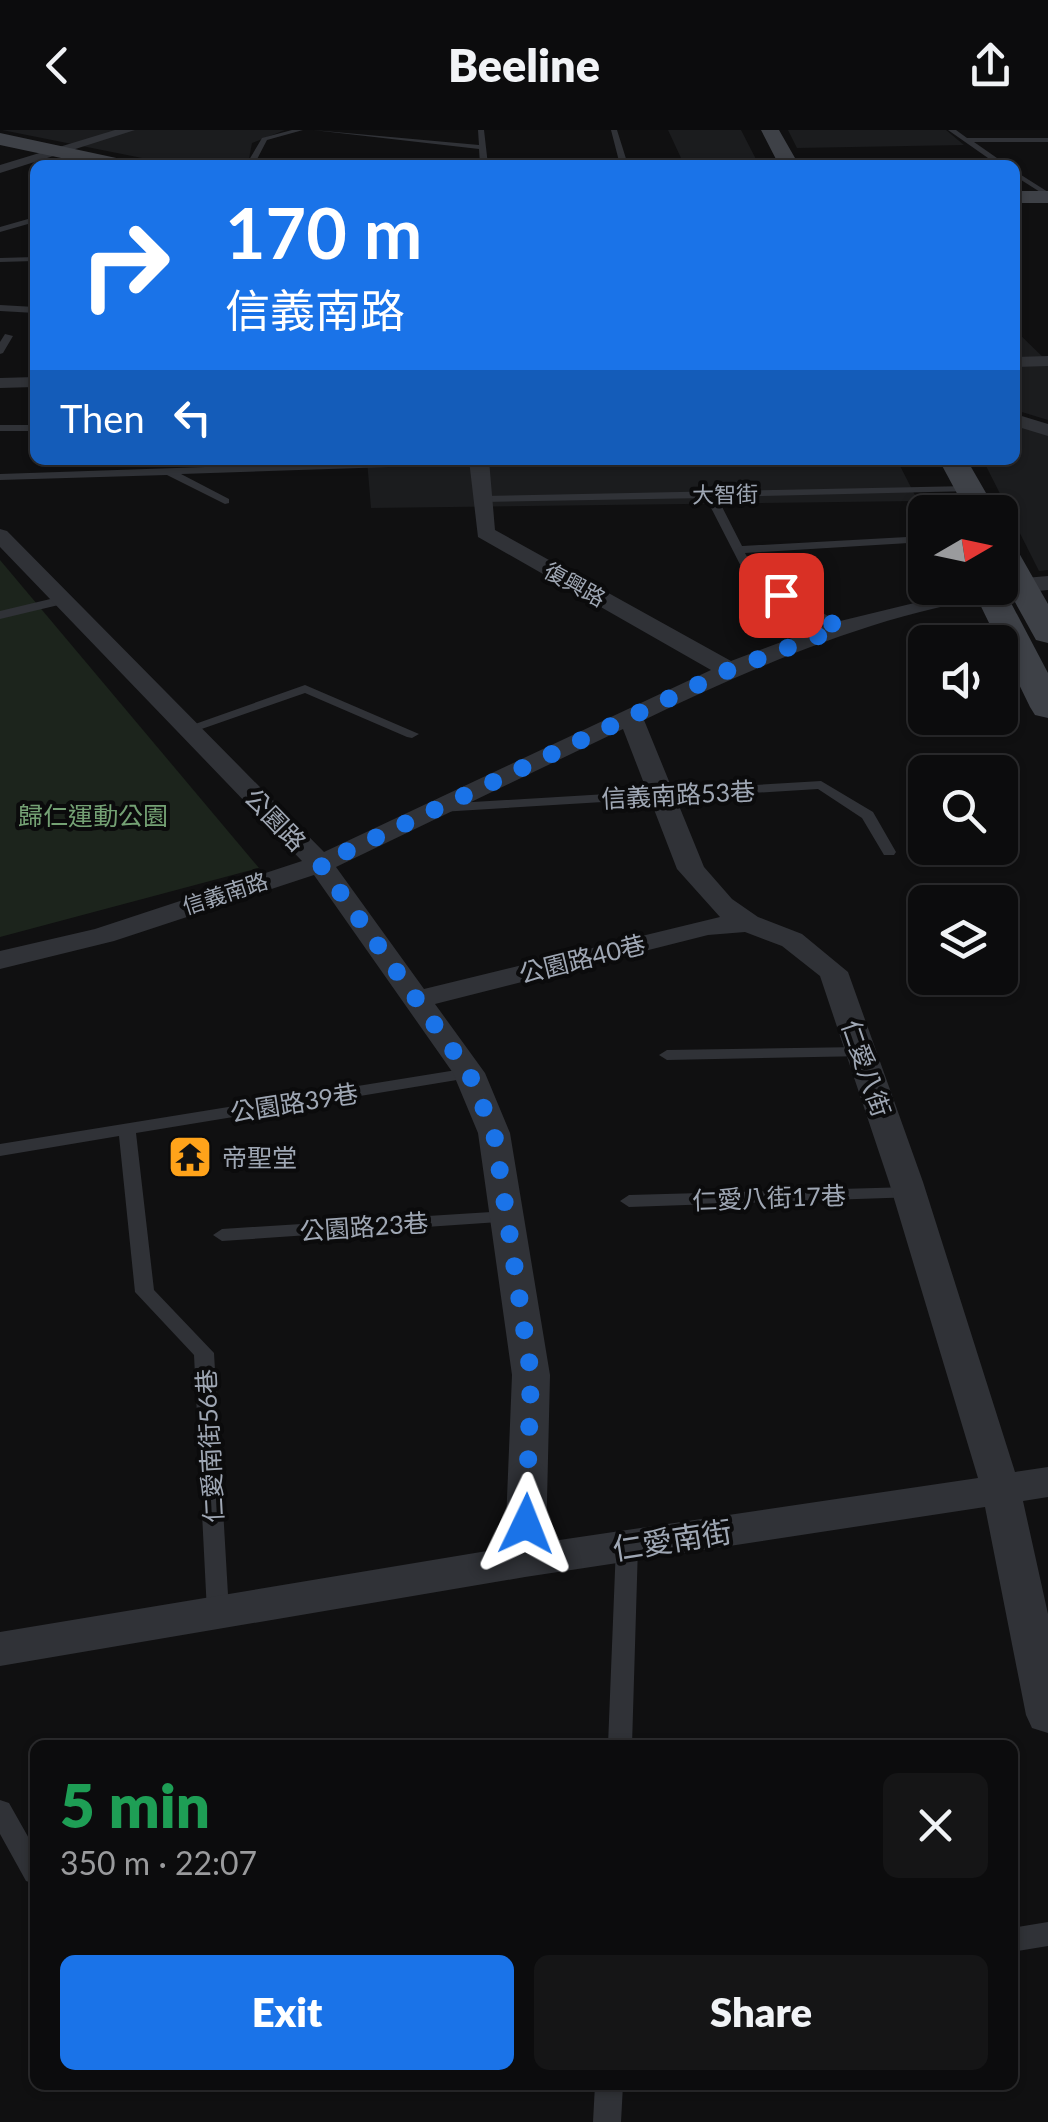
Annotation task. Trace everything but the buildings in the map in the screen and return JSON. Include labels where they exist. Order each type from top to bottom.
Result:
[{"type":"main road","points":[[752,130],[767,160]]},
{"type":"main road","points":[[770,130],[785,160]]},
{"type":"main road","points":[[0,139],[98,160]]},
{"type":"main road","points":[[1020,196],[1048,196]]},
{"type":"main road","points":[[923,465],[939,495]]},
{"type":"main road","points":[[956,465],[972,495]]},
{"type":"main road","points":[[1018,598],[1048,633]]},
{"type":"main road","points":[[1014,605],[1048,707]]},
{"type":"street","points":[[32,160],[129,130]]},
{"type":"street","points":[[0,169],[30,160]]},
{"type":"street","points":[[1020,362],[1048,361]]},
{"type":"street","points":[[0,383],[30,382]]},
{"type":"street","points":[[1020,422],[1048,430]]},
{"type":"street","name":"復興路","points":[[479,465],[485,533],[729,670]]},
{"type":"street","name":"公園路","points":[[0,536],[320,864],[469,1073],[494,1133],[531,1374],[526,1561]]},
{"type":"street","name":"信義南路","points":[[0,960],[104,935],[320,864],[729,670],[840,628],[932,605]]},
{"type":"street","name":"仁愛八街","points":[[630,718],[691,869],[722,905],[748,923],[792,940],[834,972],[910,1193],[1001,1489],[1048,1714]]},
{"type":"street","name":"公園路40巷","points":[[418,1000],[708,926],[748,923]]},
{"type":"street","name":"仁愛南街","points":[[0,1649],[526,1561],[1048,1482]]},
{"type":"lane","points":[[253,160],[264,140],[300,130]]},
{"type":"lane","points":[[316,130],[482,147]]},
{"type":"lane","points":[[481,130],[483,160]]},
{"type":"lane","points":[[614,130],[623,160]]},
{"type":"lane","points":[[952,130],[996,160]]},
{"type":"lane","points":[[966,140],[1048,140]]},
{"type":"lane","points":[[1020,176],[1048,196]]},
{"type":"lane","points":[[0,230],[30,221]]},
{"type":"lane","points":[[0,260],[30,259]]},
{"type":"lane","points":[[0,308],[30,310]]},
{"type":"lane","points":[[0,352],[8,336]]},
{"type":"lane","points":[[0,428],[30,428]]},
{"type":"lane","points":[[0,477],[206,465]]},
{"type":"lane","points":[[169,466],[225,502]]},
{"type":"lane","points":[[710,494],[752,578],[840,628]]},
{"type":"lane","name":"大智街","points":[[482,500],[710,494],[908,500]]},
{"type":"lane","points":[[738,550],[908,540]]},
{"type":"lane","points":[[0,615],[63,600]]},
{"type":"lane","points":[[188,729],[305,689],[412,734]]},
{"type":"lane","name":"信義南路53巷","points":[[438,808],[821,785],[868,815],[889,852]]},
{"type":"lane","points":[[666,1055],[861,1052]]},
{"type":"lane","name":"公園路39巷","points":[[0,1150],[469,1073]]},
{"type":"lane","name":"仁愛南街56巷","points":[[129,1128],[145,1292],[204,1353],[218,1612]]},
{"type":"lane","name":"仁愛八街17巷","points":[[629,1201],[910,1193]]},
{"type":"lane","name":"公園路23巷","points":[[222,1235],[507,1217]]},
{"type":"lane","points":[[620,1740],[627,1546]]},
{"type":"lane","points":[[0,1811],[30,1864]]},
{"type":"lane","points":[[1018,1939],[1048,1934]]},
{"type":"lane","points":[[608,2090],[608,2122]]},
{"type":"shaded area","points":[[2,130],[285,130],[252,143],[250,160],[152,160]]},
{"type":"shaded area","points":[[668,130],[741,130],[756,160],[663,160],[681,158]]},
{"type":"shaded area","points":[[788,130],[946,130],[964,145],[797,148]]},
{"type":"shaded area","points":[[1020,335],[1048,362],[1048,420],[1020,412]]},
{"type":"shaded area","points":[[1020,426],[1048,435],[1048,570],[1039,571],[1018,529],[1018,495],[1001,495],[986,465],[1020,465]]},
{"type":"shaded area","points":[[367,465],[900,465],[915,495],[908,495],[908,501],[371,508]]},
{"type":"green space","name":"歸仁運動公園","points":[[0,560],[259,868],[0,937]]},
{"type":"place","name":"帝聖堂","points":[[190,1157]]},
{"type":"route","points":[[526,1524],[531,1374],[494,1133],[469,1073],[320,864],[729,670],[840,628],[781,595]]}]
